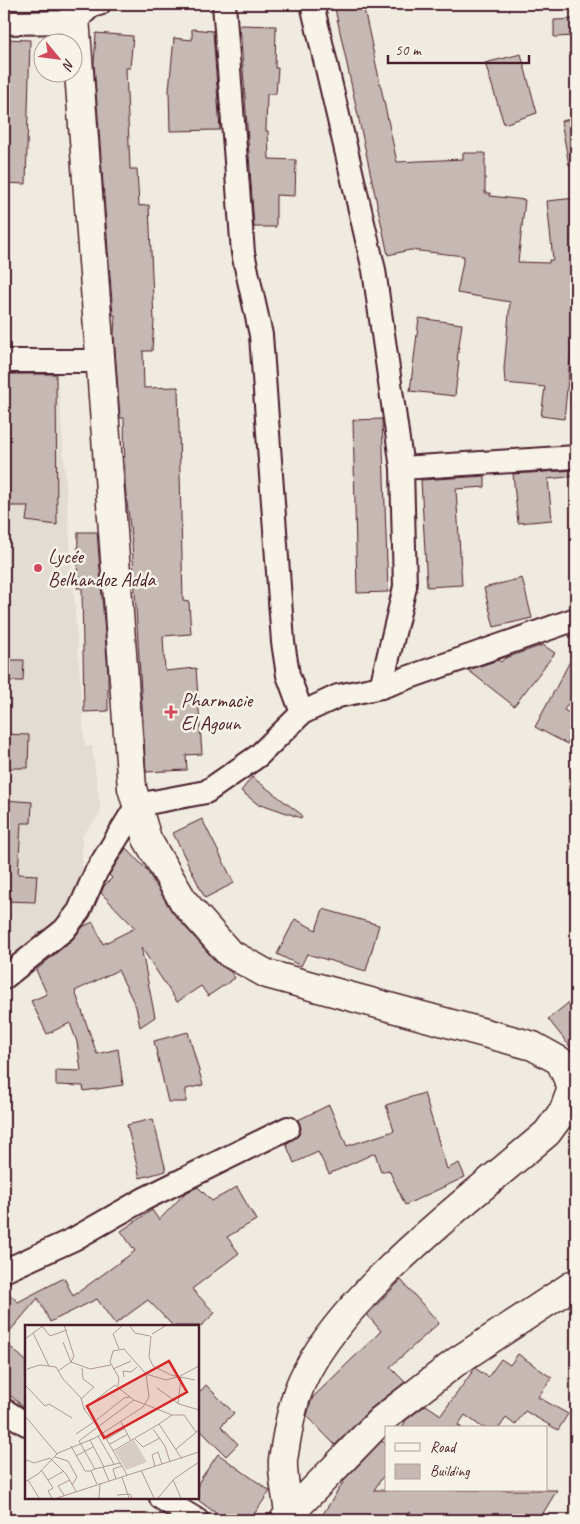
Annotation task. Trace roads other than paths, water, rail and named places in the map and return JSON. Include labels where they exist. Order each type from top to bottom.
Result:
[{"type":"street","points":[[4,23],[74,13],[99,4]]},
{"type":"street","points":[[224,4],[242,253],[261,335],[283,642],[288,675],[302,713]]},
{"type":"street","points":[[312,4],[374,270],[402,468],[405,587],[381,686]]},
{"type":"street","points":[[74,13],[132,788],[147,839],[184,902],[229,953],[267,974],[533,1046],[560,1061],[574,1087],[564,1110],[547,1133],[409,1252],[332,1333],[311,1365],[296,1396],[283,1461],[290,1518]]},
{"type":"street","points":[[4,361],[100,361]]},
{"type":"street","points":[[402,468],[576,457]]},
{"type":"street","points":[[4,978],[64,930],[79,911],[96,872],[137,805],[206,792],[258,756],[302,713],[338,696],[381,686],[576,619]]},
{"type":"street","points":[[4,1271],[74,1239],[144,1199],[288,1128]]},
{"type":"street","points":[[290,1518],[308,1494],[381,1420],[456,1362],[576,1283]]},
{"type":"street","points":[[518,1320],[576,1297]]},
{"type":"street","points":[[4,1410],[25,1423]]},
{"type":"street","points":[[163,1499],[197,1520]]},
{"type":"place","name":"Lycée Belhandoz Adda","points":[[38,568]]},
{"type":"place","name":"Pharmacie El Agoun","points":[[171,712]]}]
